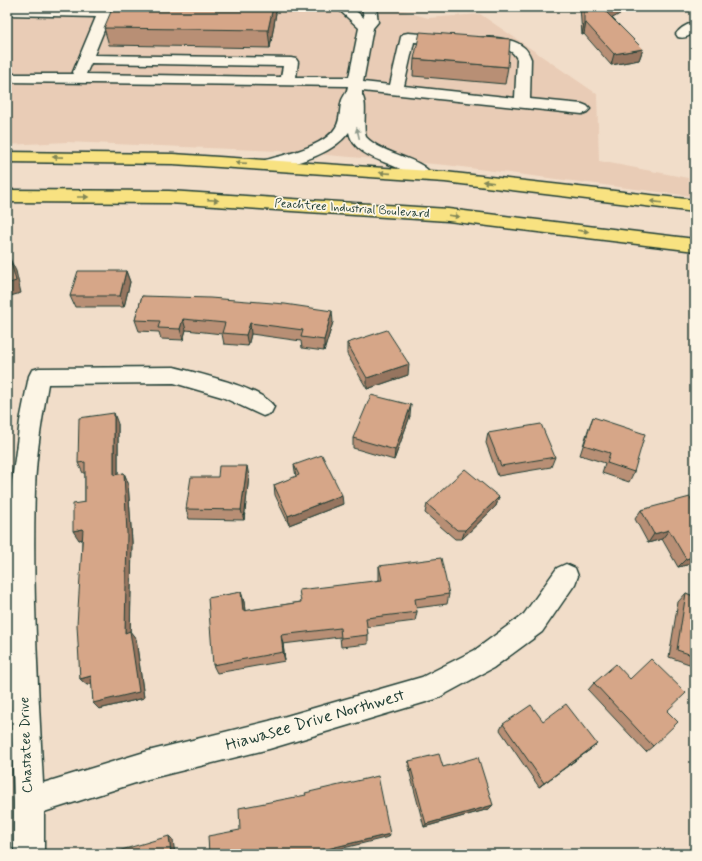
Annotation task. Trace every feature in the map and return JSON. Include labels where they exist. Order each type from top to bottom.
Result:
[{"type":"highway","points":[[7,157],[173,159],[424,175],[695,206]]},
{"type":"highway","name":"Peachtree Industrial Boulevard","points":[[7,196],[170,197],[440,215],[695,245]]},
{"type":"street","points":[[343,7],[366,27]]},
{"type":"street","points":[[268,165],[316,150],[331,142],[344,128],[350,99],[355,88],[366,27],[370,22],[369,7]]},
{"type":"street","points":[[7,11],[54,9],[104,13],[77,79]]},
{"type":"street","points":[[396,90],[408,37],[503,44],[516,47],[522,52],[524,59],[522,103]]},
{"type":"street","points":[[85,59],[291,62],[288,81]]},
{"type":"street","points":[[7,78],[288,81],[355,88],[396,90],[582,109]]},
{"type":"street","points":[[355,88],[357,99],[357,129],[359,138],[370,148],[383,156],[424,175]]},
{"type":"street","name":"Chastatee Drive","points":[[29,854],[29,802],[22,641],[23,488],[31,421],[39,376],[174,375],[228,390],[263,407]]},
{"type":"street","name":"Hiawasee Drive Northwest","points":[[29,802],[148,765],[269,735],[426,689],[484,660],[533,623],[566,576]]},
{"type":"shaded area","points":[[7,7],[393,7],[428,18],[480,14],[597,94],[599,161],[688,178],[691,196],[446,165],[279,151],[67,142],[7,145]]},
{"type":"building","points":[[113,7],[273,7],[268,30],[104,28]]},
{"type":"building","points":[[584,7],[616,7],[606,12],[643,49],[614,54],[586,23],[584,24]]},
{"type":"building","points":[[420,32],[510,39],[508,67],[414,59]]},
{"type":"building","points":[[10,259],[16,281],[7,284],[7,260]]},
{"type":"building","points":[[78,271],[126,271],[120,296],[70,296]]},
{"type":"building","points":[[142,296],[210,298],[285,304],[332,311],[324,340],[301,337],[303,330],[250,323],[246,335],[222,333],[225,323],[183,319],[180,329],[158,328],[160,321],[135,320]]},
{"type":"building","points":[[387,330],[409,364],[367,378],[347,343]]},
{"type":"building","points":[[371,395],[411,405],[395,450],[353,438]]},
{"type":"building","points":[[114,413],[114,475],[124,473],[127,533],[125,633],[130,631],[139,692],[93,703],[91,676],[80,679],[77,625],[83,529],[73,531],[73,504],[85,502],[85,462],[78,463],[79,418]]},
{"type":"building","points":[[593,417],[645,434],[634,472],[607,463],[610,453],[584,445]]},
{"type":"building","points":[[541,424],[555,457],[501,466],[488,433]]},
{"type":"building","points":[[322,455],[342,495],[288,516],[274,485],[299,475],[294,465]]},
{"type":"building","points":[[219,466],[247,466],[241,510],[186,509],[191,477],[218,477]]},
{"type":"building","points":[[465,469],[499,497],[465,530],[457,530],[427,504]]},
{"type":"building","points":[[690,497],[695,506],[695,556],[686,559],[669,530],[654,534],[641,510]]},
{"type":"building","points":[[441,558],[449,594],[415,599],[417,612],[366,618],[368,635],[341,638],[340,628],[281,635],[283,652],[213,665],[208,598],[241,592],[243,611],[301,602],[299,590],[382,580],[379,566]]},
{"type":"building","points":[[686,593],[695,597],[695,656],[677,650]]},
{"type":"building","points":[[651,659],[686,693],[667,711],[678,722],[653,746],[594,683],[616,664],[630,679]]},
{"type":"building","points":[[566,704],[597,744],[544,783],[503,724],[531,705],[543,721]]},
{"type":"building","points":[[439,754],[443,767],[478,757],[493,805],[426,824],[409,761]]},
{"type":"building","points":[[378,776],[390,834],[306,854],[209,854],[208,836],[240,830],[239,808],[306,795],[305,793]]},
{"type":"building","points":[[169,836],[171,854],[108,854]]}]
